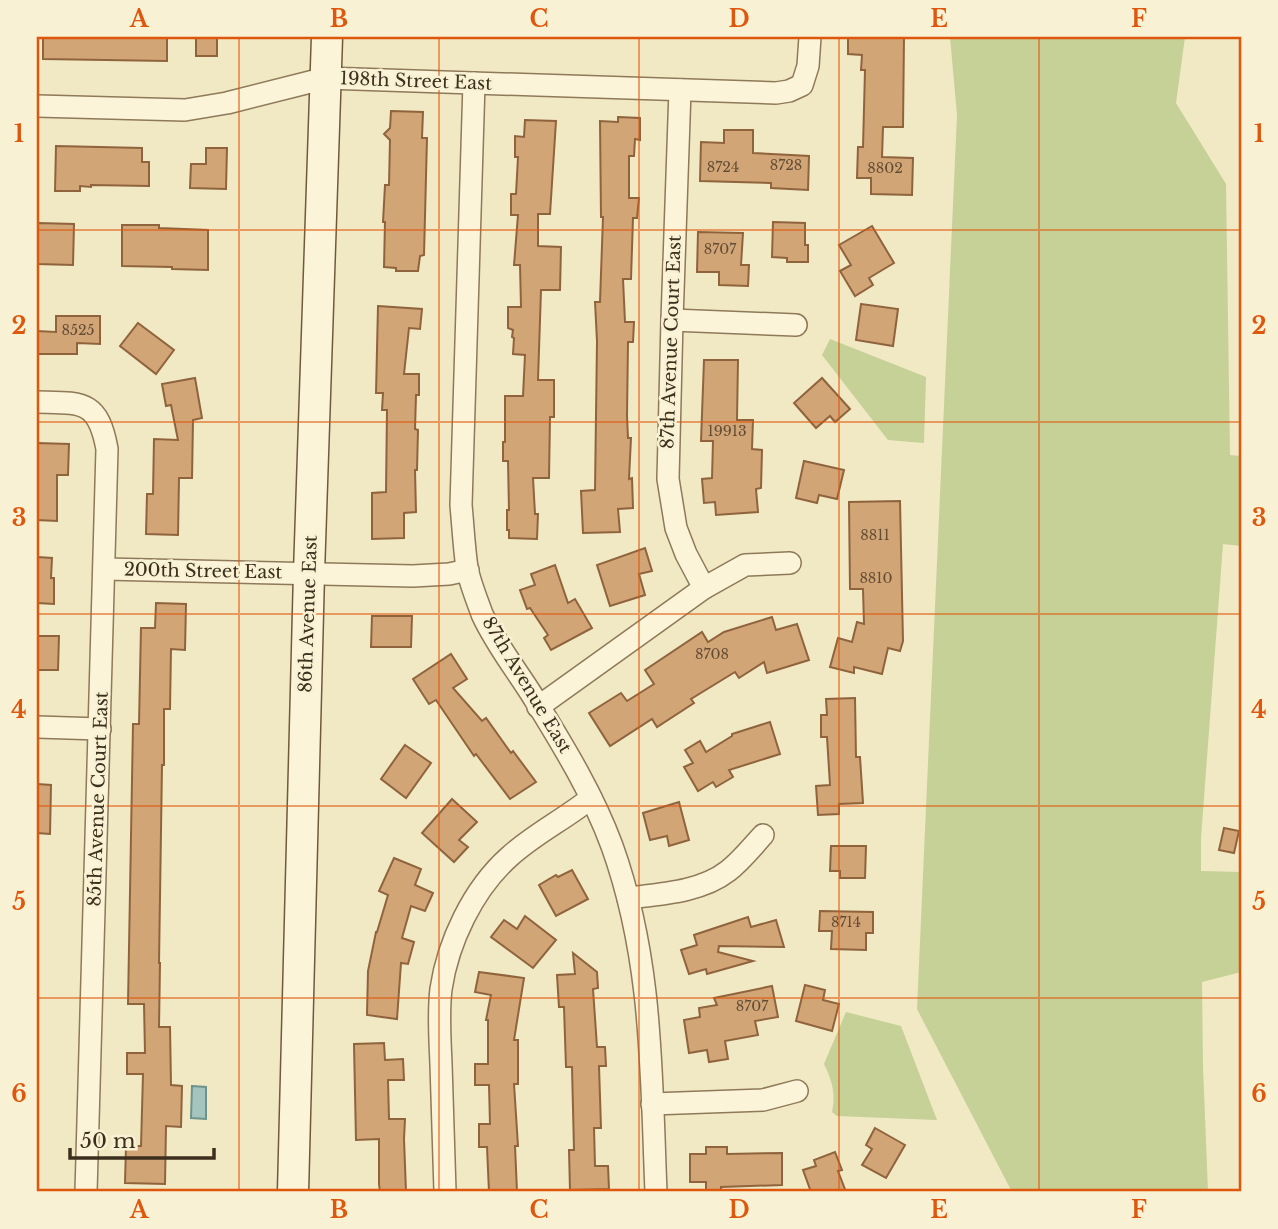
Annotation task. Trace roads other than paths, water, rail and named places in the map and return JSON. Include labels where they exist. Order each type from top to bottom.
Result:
[{"type":"street","name":"86th Avenue East","points":[[293,1192],[309,573],[327,37]]},
{"type":"street","name":"198th Street East","points":[[37,106],[185,110],[227,103],[326,78],[776,93],[802,85],[808,66],[810,37]]},
{"type":"street","name":"87th Avenue East","points":[[474,83],[461,505],[468,570],[483,614],[495,638],[572,760],[612,845],[640,949],[648,1006],[656,1192]]},
{"type":"street","name":"87th Avenue Court East","points":[[680,90],[668,479],[676,528],[704,588]]},
{"type":"street","points":[[672,320],[796,325]]},
{"type":"street","name":"85th Avenue Court East","points":[[37,402],[71,403],[92,410],[99,421],[107,449],[86,1192]]},
{"type":"street","points":[[538,707],[704,588],[745,565],[790,563]]},
{"type":"street","name":"200th Street East","points":[[105,569],[413,576],[468,570]]},
{"type":"street","points":[[37,727],[100,729]]},
{"type":"street","points":[[445,1192],[441,989],[452,945],[469,908],[489,878],[534,837],[591,798]]},
{"type":"street","points":[[628,898],[679,891],[704,884],[727,872],[763,835]]},
{"type":"street","points":[[652,1104],[763,1100],[797,1091]]},
{"type":"water","points":[[192,1086],[206,1087],[206,1119],[191,1118]]}]
